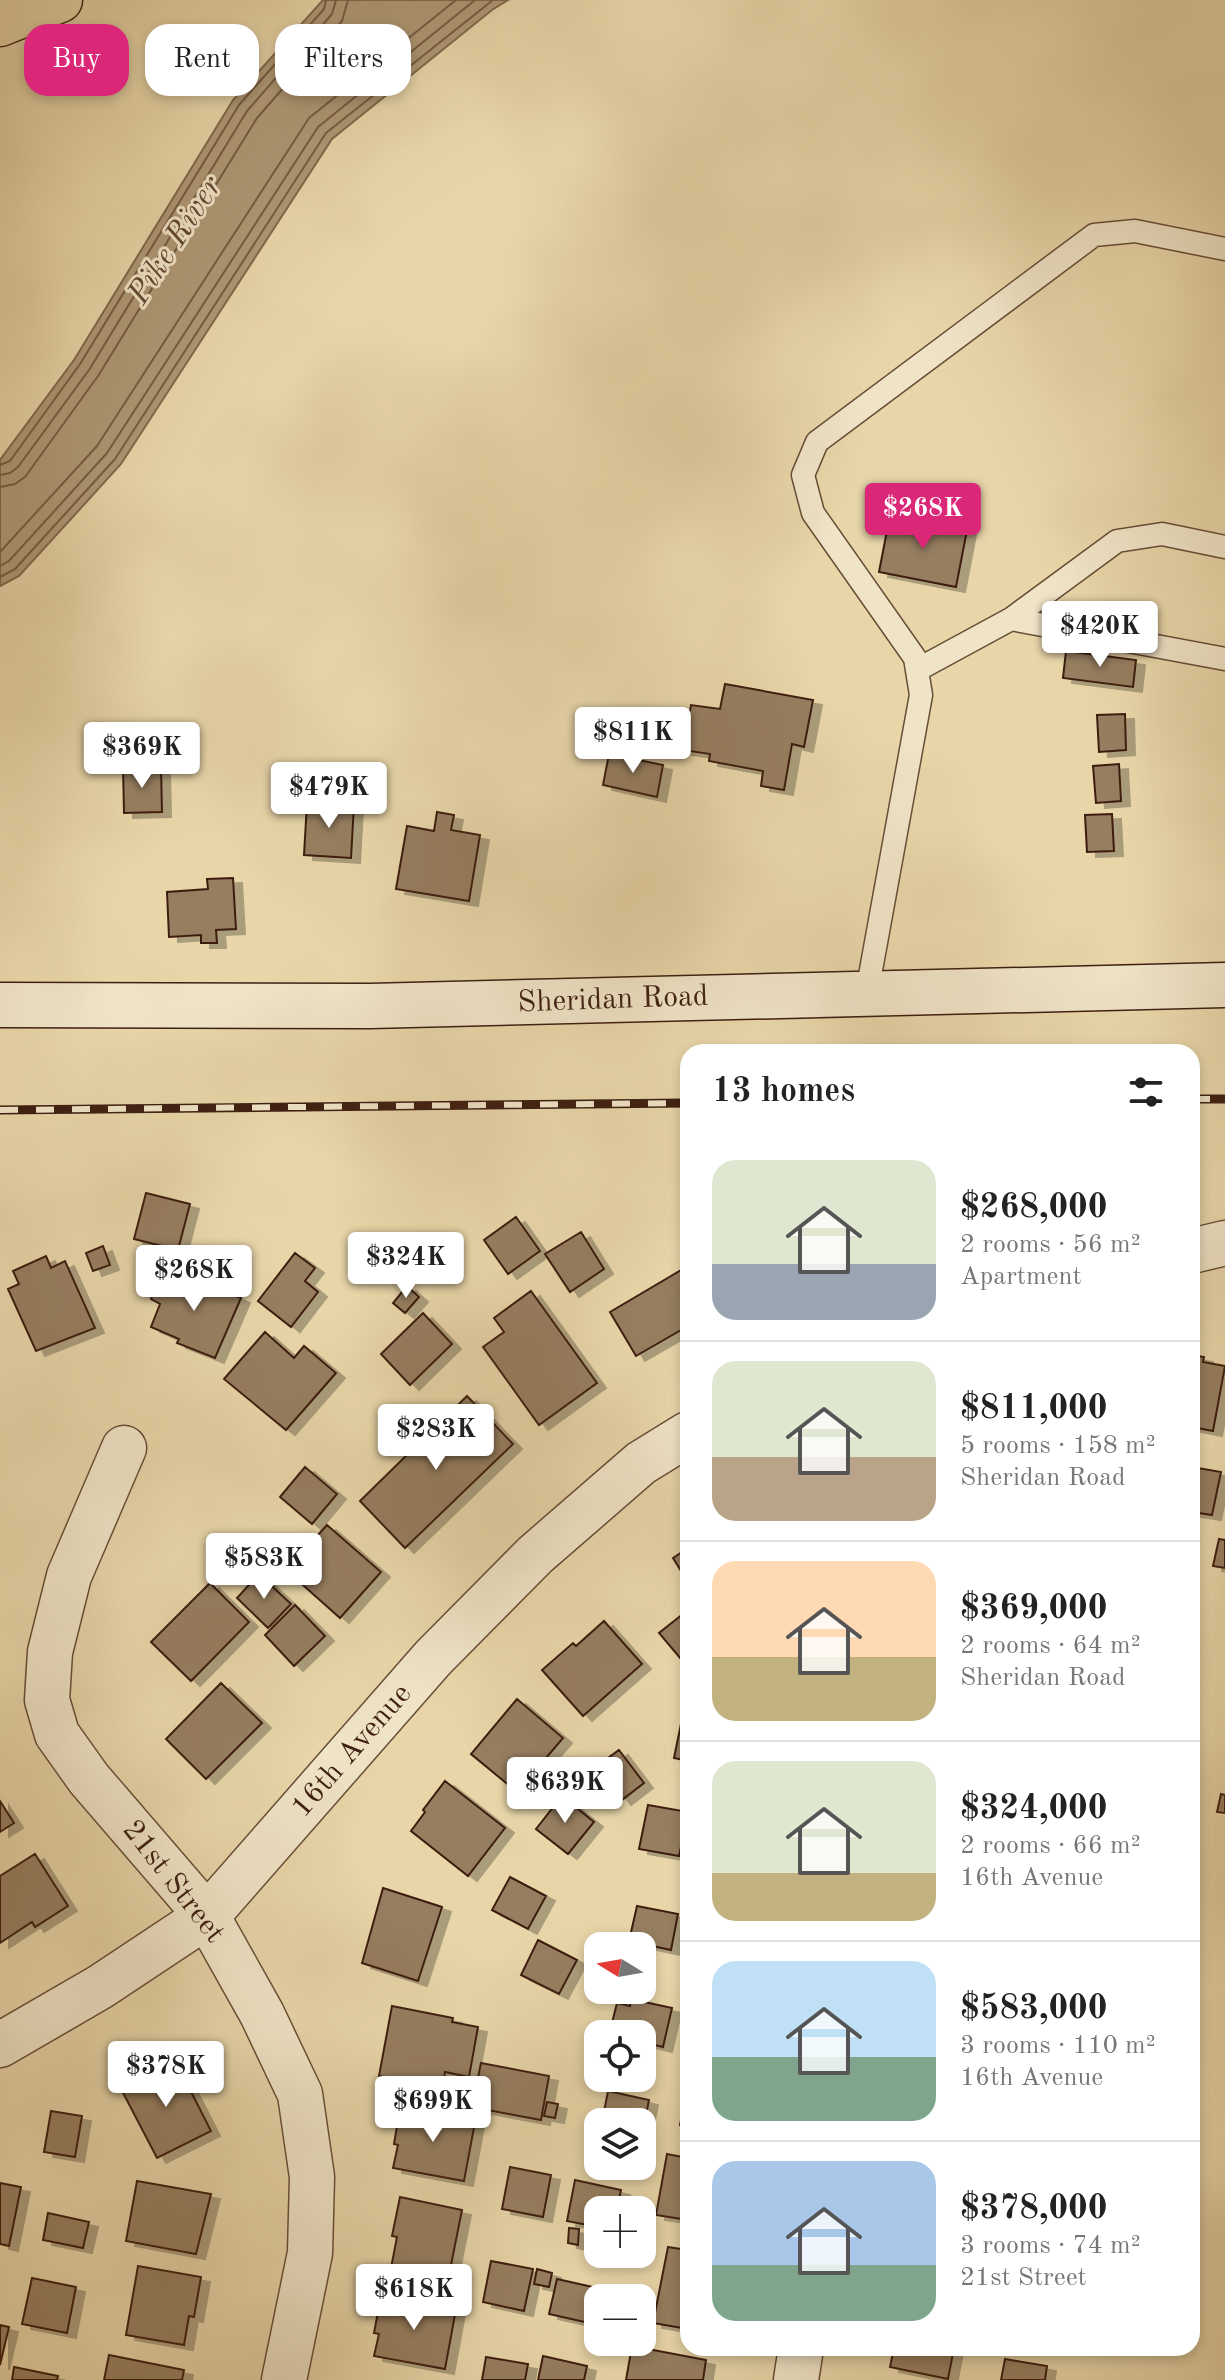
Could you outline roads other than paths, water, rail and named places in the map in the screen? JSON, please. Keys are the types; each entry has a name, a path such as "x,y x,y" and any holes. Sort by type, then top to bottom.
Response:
{"main road":[{"path":"0,24 60,0"}],"street":[{"name":"Sheridan Road","path":"0,1005 370,1006 1225,985"},
{"path":"1200,1249 1225,1243"},
{"name":"16th Avenue","path":"0,2045 100,1987 207,1916 433,1658 525,1565 641,1463 680,1439"},
{"name":"21st Street","path":"124,1448 69,1576 50,1652 47,1700 57,1734 89,1779 207,1916 262,2014 300,2094 312,2177 310,2253 284,2380"},
{"path":"796,2380 800,2356"}],"lane":[{"path":"867,992 921,695 915,658 813,513 803,475 817,442 1094,235 1135,231 1225,249"},
{"path":"917,670 1011,619 1117,541 1162,534 1225,547"},
{"path":"1011,619 1225,659"}],"water":[{"path":"323,0 508,0 411,75 411,24 301,24"},
{"name":"Pike River","path":"275,53 275,96 385,96 332,139 121,464 19,576 0,586 0,460 74,360 233,100 237,96 259,96 259,71"}],"railway":[{"path":"1200,1099 1225,1099"},
{"path":"0,1110 680,1103"}]}
